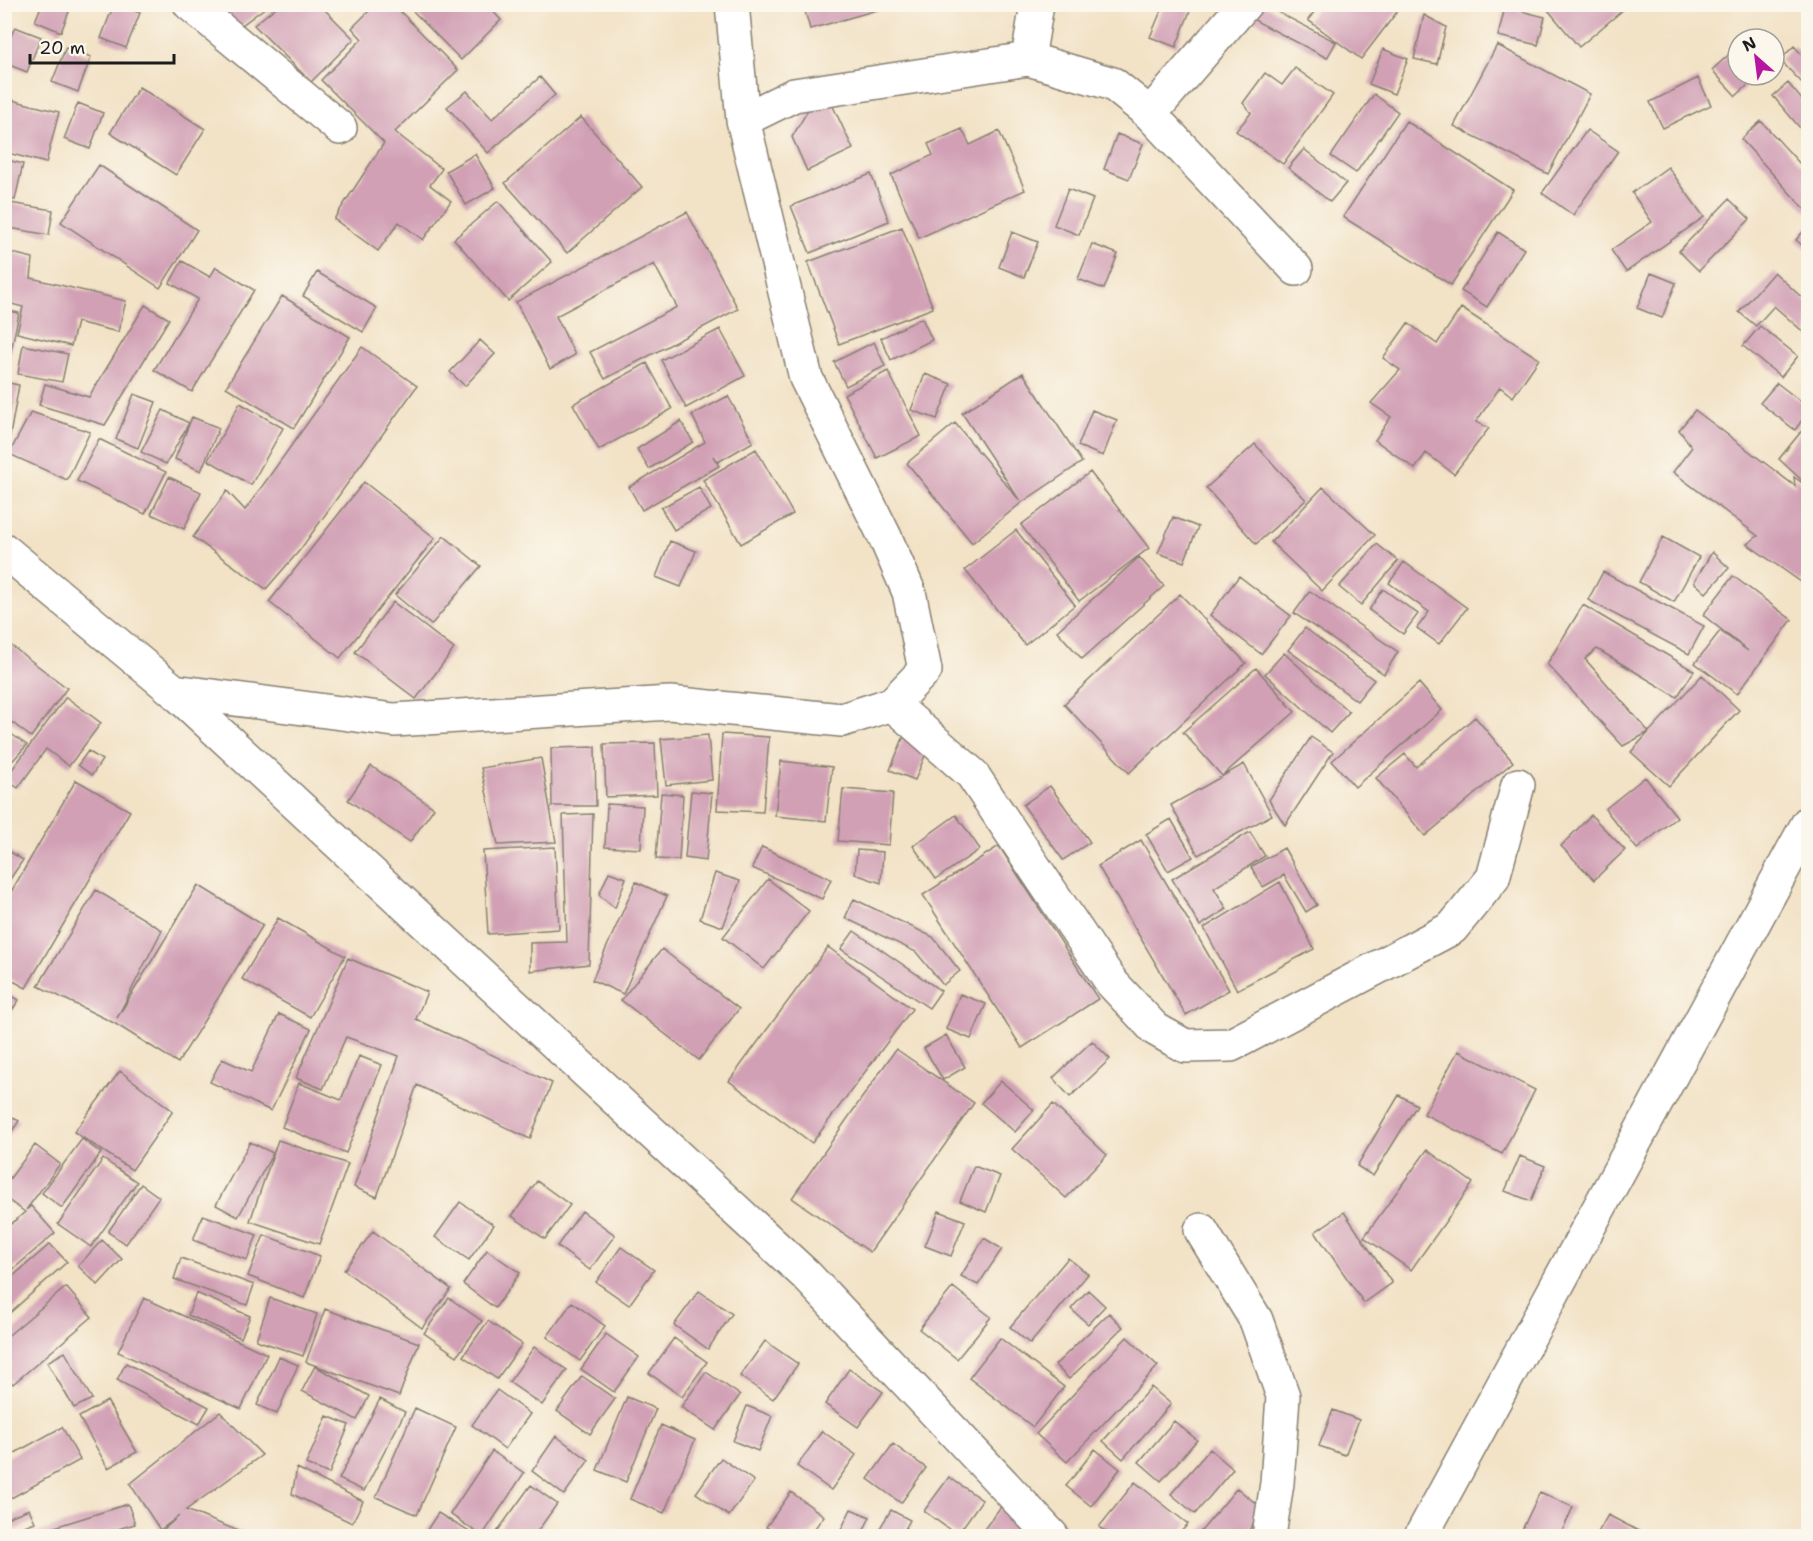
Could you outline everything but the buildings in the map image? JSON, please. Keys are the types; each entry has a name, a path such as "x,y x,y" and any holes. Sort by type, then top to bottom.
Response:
{"street":[{"path":"190,4 340,128"},
{"path":"174,691 394,720 670,703 842,720 892,704 925,670 909,592 885,537 806,378 743,120 732,4"},
{"path":"1028,58 1037,4"},
{"path":"1150,114 1245,4"},
{"path":"743,120 794,95 1028,58 1113,84 1150,114 1296,269"},
{"path":"4,550 174,691 806,1275 1052,1536"},
{"path":"892,704 972,774 1112,983 1155,1029 1185,1046 1231,1045 1452,928 1493,878 1518,785"},
{"path":"1421,1536 1809,823"},
{"path":"1202,1230 1256,1320 1282,1396 1277,1483 1269,1536"}]}
